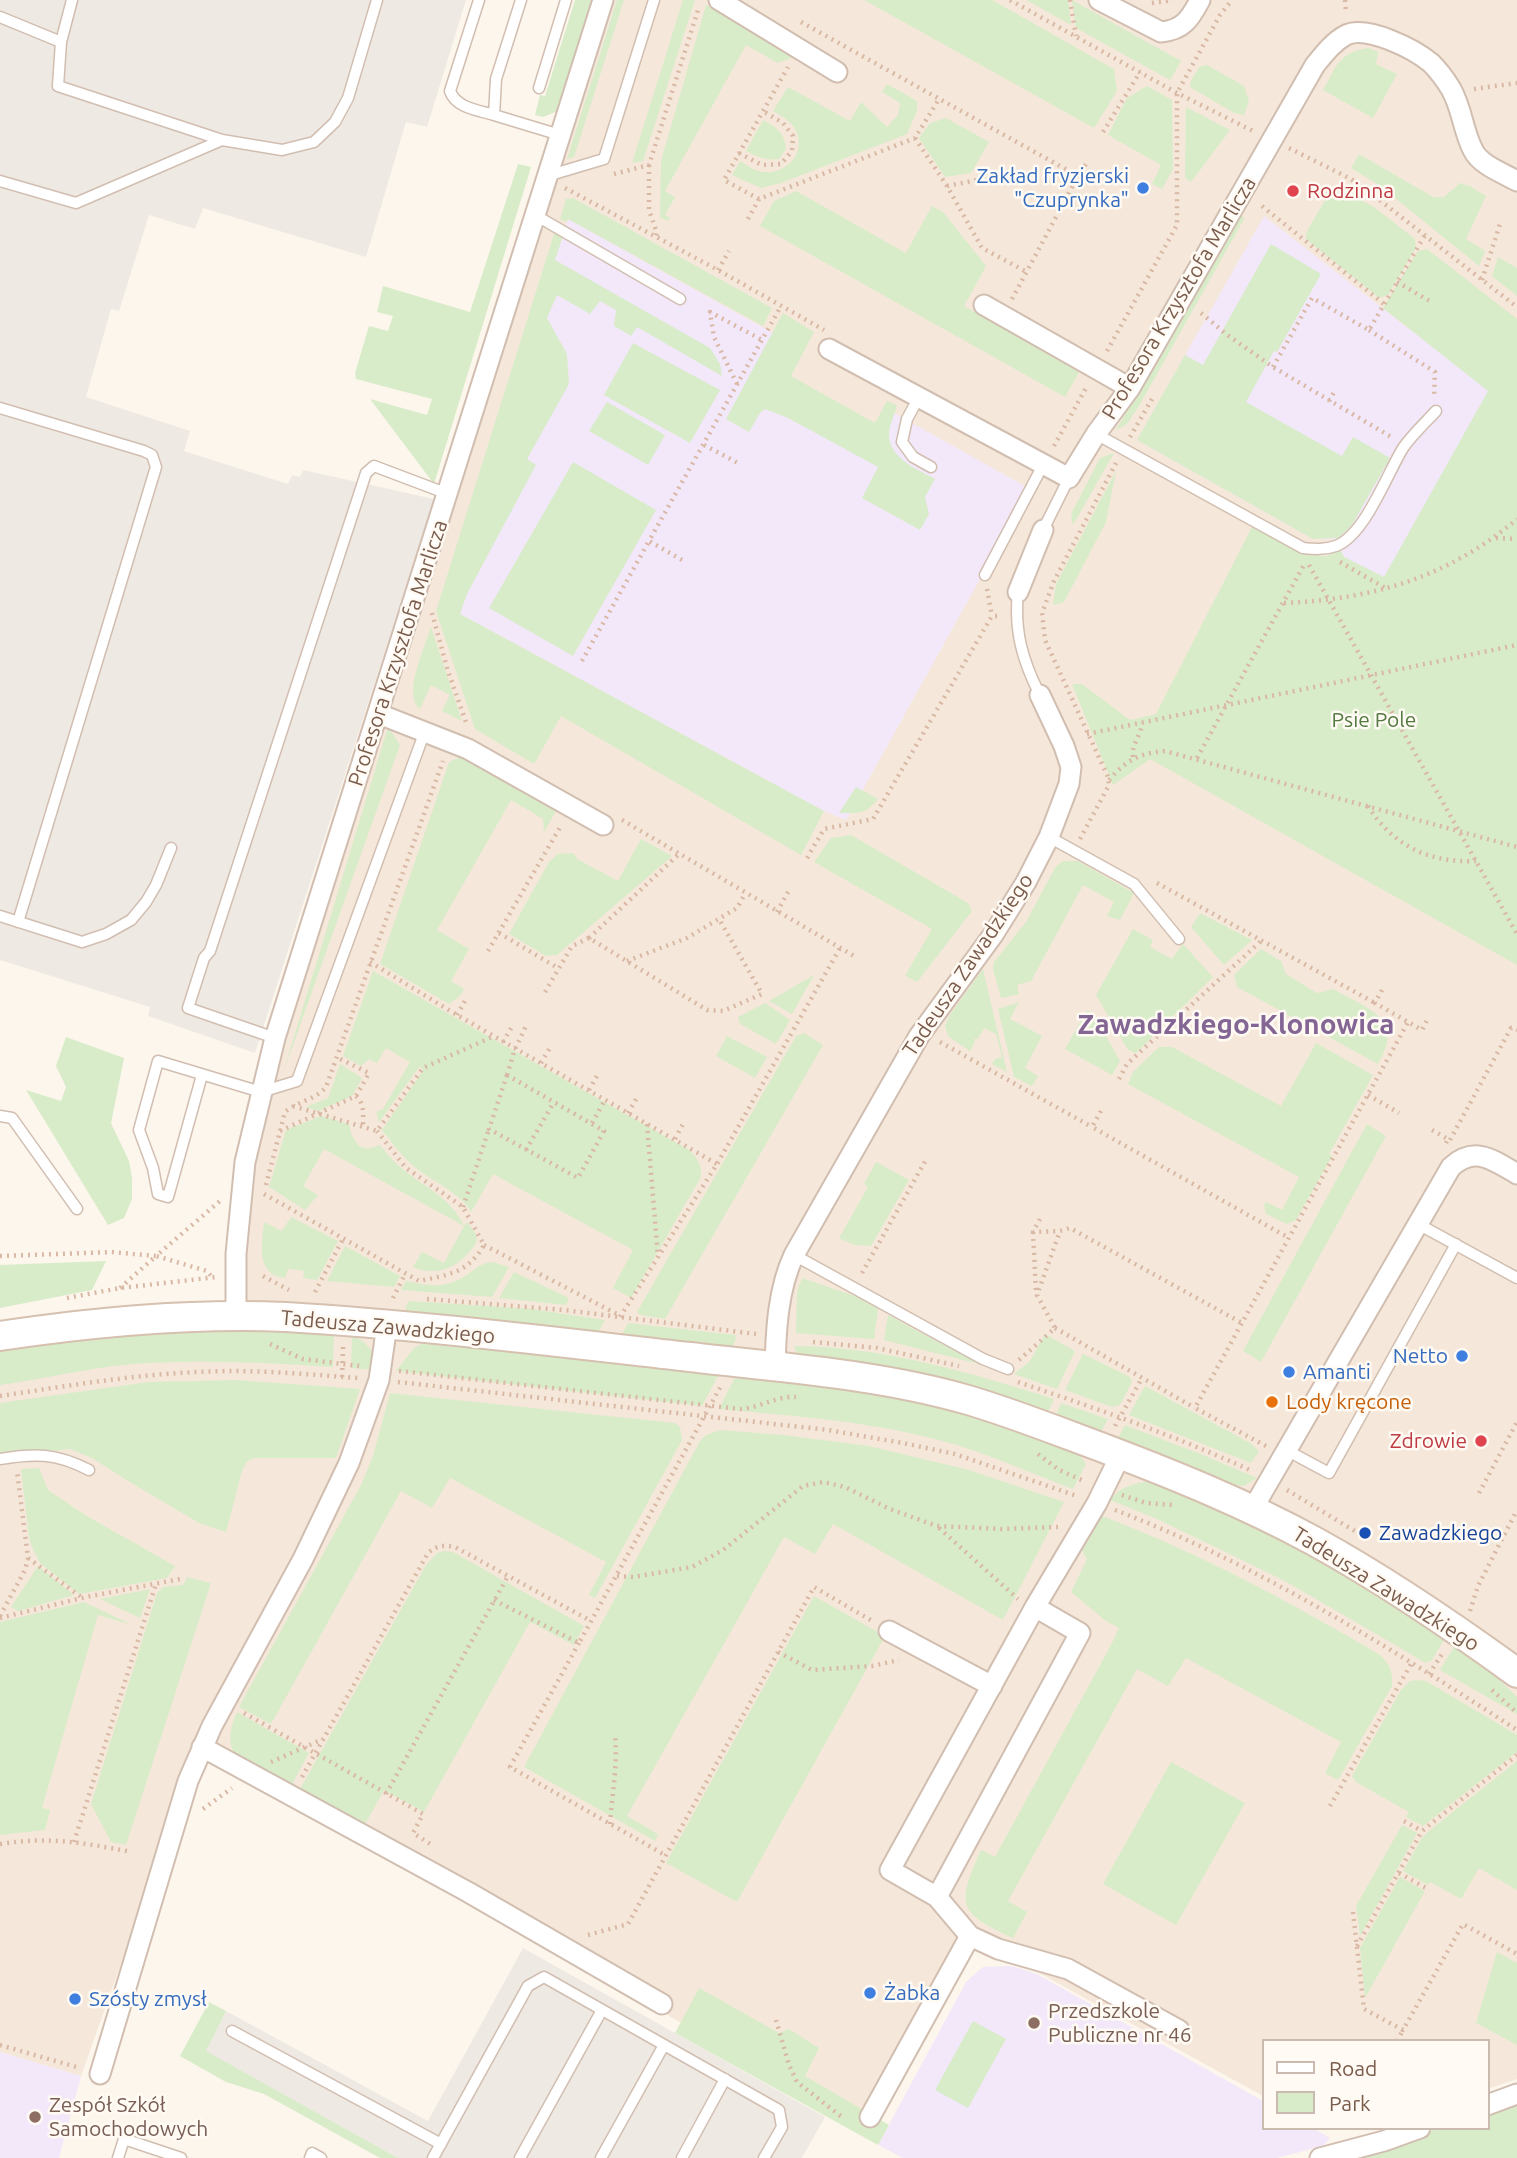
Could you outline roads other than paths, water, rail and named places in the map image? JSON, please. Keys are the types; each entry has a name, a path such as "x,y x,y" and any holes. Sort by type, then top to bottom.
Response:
{"street":[{"name":"Profesora Krzysztofa Marlicza","path":"236,1315 236,1254 241,1193 250,1139 275,1038 603,0"},
{"path":"719,0 837,72"},
{"path":"1099,0 1161,32 1182,27 1190,19 1200,0"},
{"name":"Profesora Krzysztofa Marlicza","path":"1069,478 1130,388 1278,147 1315,65 1326,51 1347,35 1364,32 1410,51 1435,67 1453,92 1473,152 1486,164 1517,181"},
{"path":"984,305 1130,388"},
{"path":"829,349 1069,478"},
{"name":"Tadeusza Zawadzkiego","path":"1018,592 1043,530"},
{"name":"Tadeusza Zawadzkiego","path":"776,1353 784,1282 794,1255 922,1031 993,935 1026,882 1051,831 1069,784 1071,767 1040,695"},
{"path":"379,714 468,749 603,825"},
{"path":"1252,1510 1280,1450 1451,1167 1462,1157 1480,1156 1517,1174"},
{"name":"Tadeusza Zawadzkiego","path":"0,1336 117,1320 236,1315 387,1325 733,1362 776,1353 861,1378 929,1390 1007,1412 1121,1454 1252,1510 1314,1541 1388,1584 1517,1673"},
{"path":"100,2074 188,1781 225,1702 339,1488 360,1437 379,1374 387,1325"},
{"path":"1121,1454 1101,1496 1027,1603 992,1686 890,1870 937,1897 970,1936 998,1950 1068,1969 1179,2029"},
{"path":"937,1897 1080,1633 1027,1603"},
{"path":"889,1631 992,1686"},
{"path":"202,1747 468,1892 662,2004"},
{"path":"870,2117 970,1936"},
{"path":"1489,2104 1517,2094"},
{"path":"1320,2158 1414,2130"}],"lane":[{"path":"72,0 61,42 58,86 222,140 282,150 314,142 335,122 348,98 377,0"},
{"path":"478,0 450,91 453,99 461,104 560,135"},
{"path":"494,115 496,79 521,0"},
{"path":"539,88 566,0"},
{"path":"547,176 604,159 654,0"},
{"path":"0,17 61,42"},
{"path":"0,181 76,203 222,140"},
{"path":"535,215 680,299"},
{"path":"919,397 906,419 902,442 913,457 931,467"},
{"path":"0,408 144,451 152,455 156,467 18,922"},
{"path":"1096,435 1303,548 1318,549 1337,545 1352,535 1405,445 1436,411"},
{"path":"985,575 1043,465"},
{"path":"275,1038 188,1008 204,958 210,951 366,473 374,466 448,494"},
{"name":"Tadeusza Zawadzkiego","path":"1043,530 1069,478"},
{"name":"Tadeusza Zawadzkiego","path":"1018,592 1016,617 1019,644 1028,672 1040,695"},
{"path":"202,1075 168,1197 158,1194 153,1168 139,1130 158,1061 261,1092 297,1081 425,730"},
{"path":"1051,831 1134,884 1179,939"},
{"path":"0,916 82,942 106,934 131,920 146,902 171,848"},
{"path":"0,1116 12,1118 78,1209"},
{"path":"1418,1224 1517,1278"},
{"path":"1280,1450 1329,1473 1456,1244"},
{"path":"794,1255 983,1360 1008,1369"},
{"path":"0,1459 57,1456 89,1470"},
{"path":"433,2158 528,1986 544,1977 779,2110 782,2127 764,2158"},
{"path":"520,2158 602,2010"},
{"path":"232,2031 441,2144"},
{"path":"601,2158 664,2045"},
{"path":"682,2158 725,2079"},
{"path":"118,2158 124,2139 181,2158"},
{"path":"310,2158 312,2153 321,2158"}],"place":[{"name":"Zakład fryzjerski \"Czuprynka\"","path":"1143,188"},
{"name":"Rodzinna","path":"1293,191"},
{"name":"Netto","path":"1462,1356"},
{"name":"Amanti","path":"1289,1372"},
{"name":"Lody kręcone","path":"1272,1402"},
{"name":"Zdrowie","path":"1481,1441"},
{"name":"Zawadzkiego","path":"1365,1533"},
{"name":"Żabka","path":"870,1993"},
{"name":"Szósty zmysł","path":"75,1999"},
{"name":"Przedszkole Publiczne nr 46","path":"1034,2023"},
{"name":"Zespół Szkół Samochodowych","path":"35,2117"}],"district":[{"name":"Zawadzkiego-Klonowica","path":"1236,1025"}],"park label":[{"name":"Psie Pole","path":"1374,720"}]}
